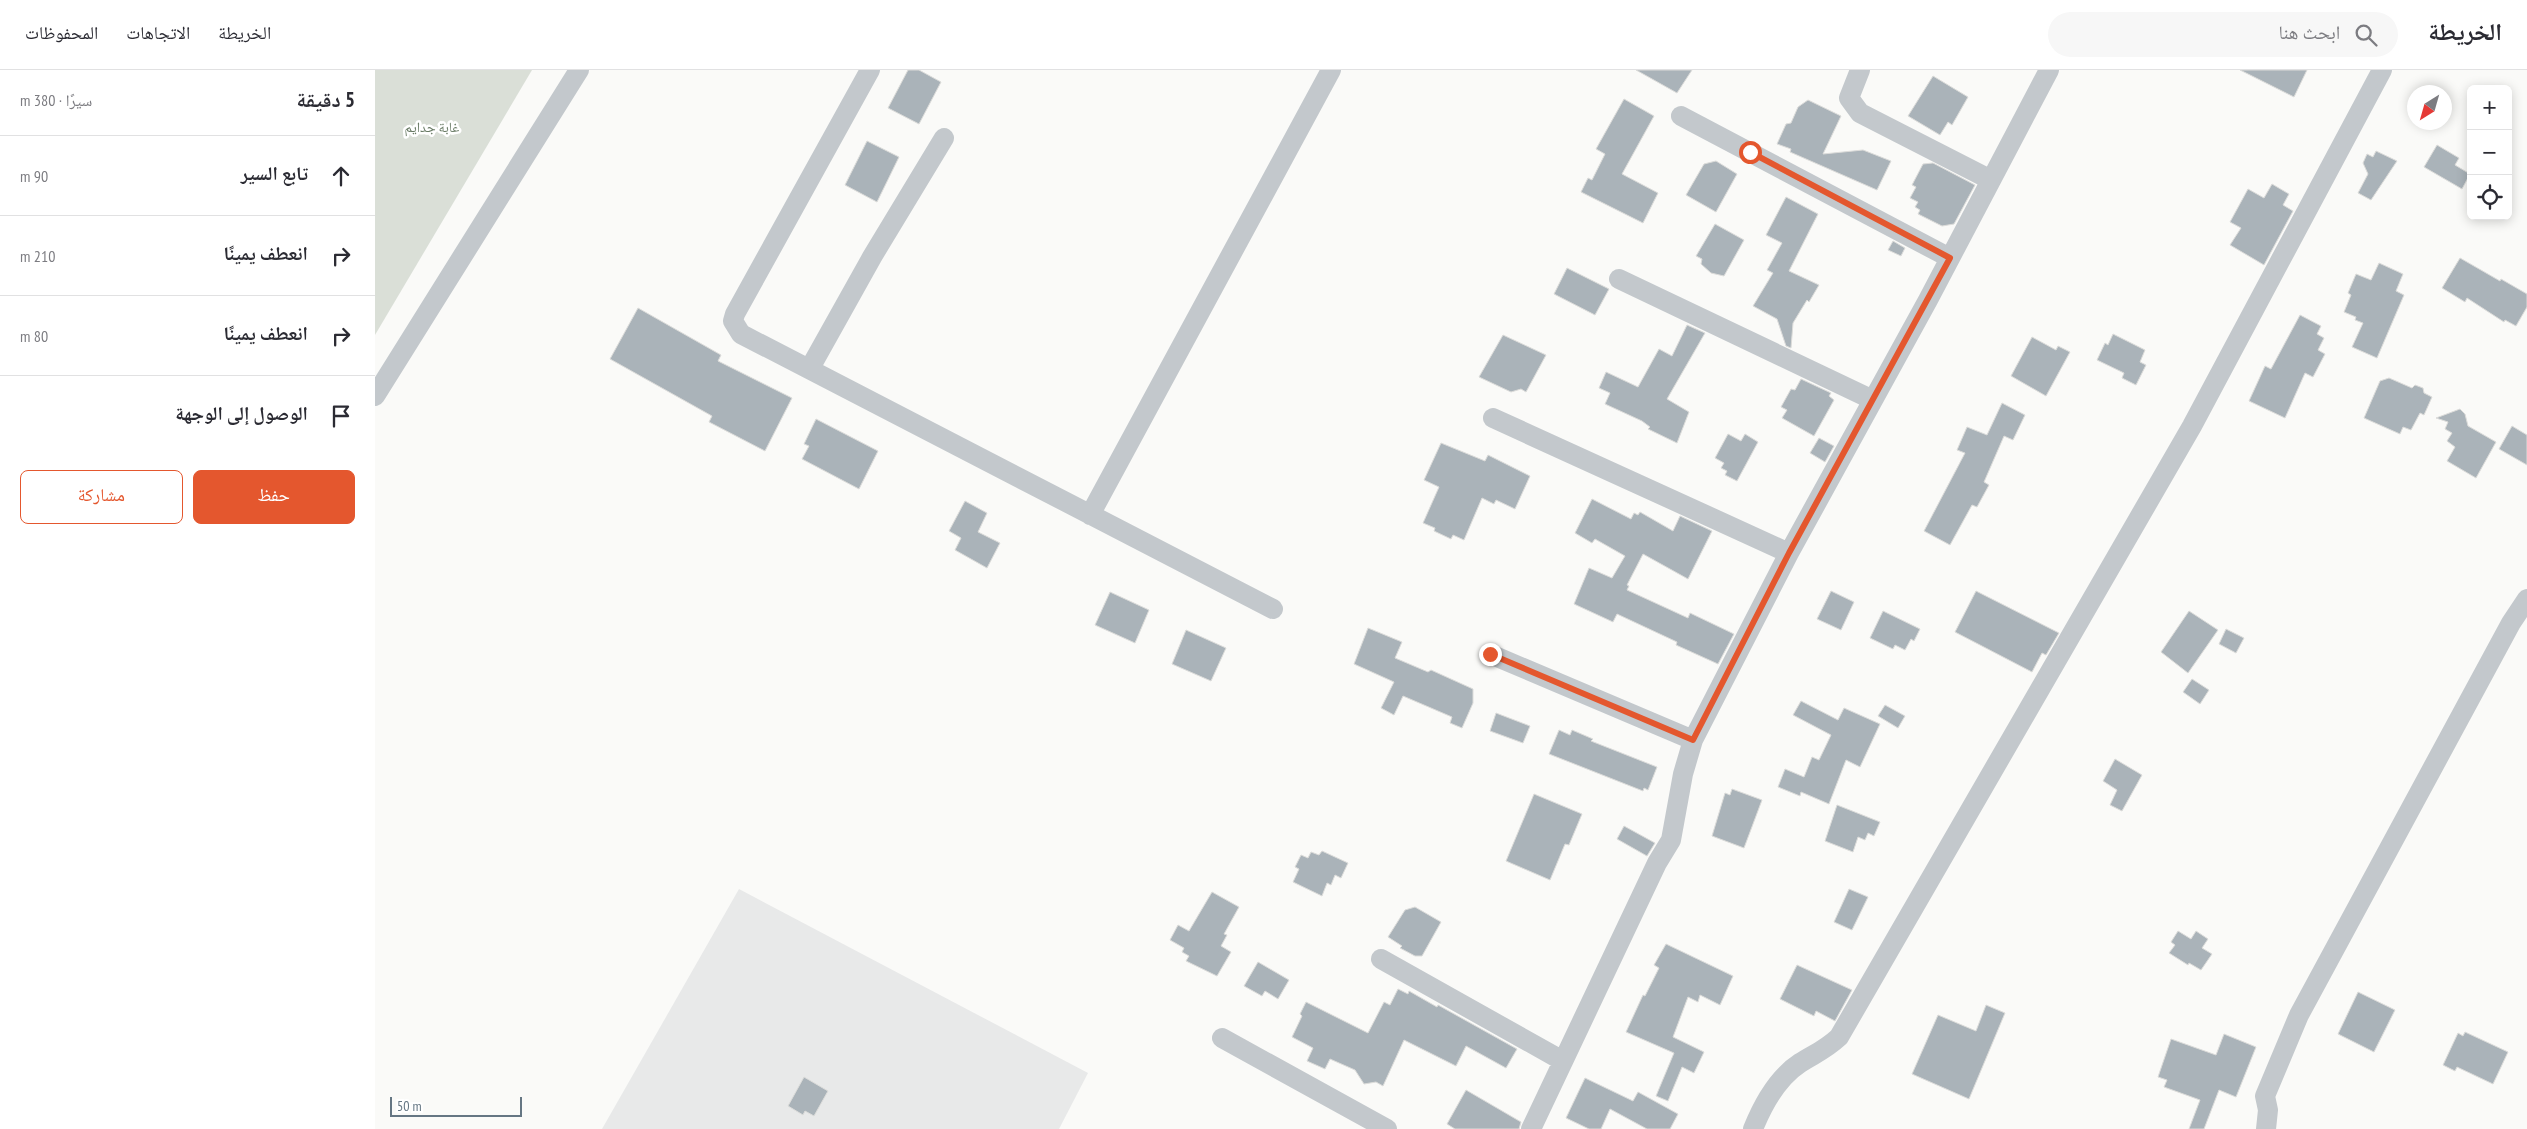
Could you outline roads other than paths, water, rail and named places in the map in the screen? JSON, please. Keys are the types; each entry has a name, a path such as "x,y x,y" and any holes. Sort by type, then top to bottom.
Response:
{"street":[{"path":"375,396 579,70"},
{"path":"870,70 733,321 741,334 1273,609"},
{"path":"1090,515 1331,70"},
{"path":"1860,70 1849,98 1860,113 1991,180"},
{"path":"1531,1129 1657,863 1671,840 1683,774 1693,740 1789,553 1950,258 2049,70"},
{"path":"1753,1129 1761,1110 1776,1086 1799,1063 1822,1052 1839,1037 2192,426 2382,70"},
{"path":"1681,116 1950,258"},
{"path":"810,368 872,257 944,138"},
{"path":"1619,279 1873,400"},
{"path":"1493,418 1789,553"},
{"path":"2267,1129 2268,1110 2265,1096 2299,1015 2511,623 2527,600"},
{"path":"1490,654 1693,740"},
{"path":"1381,959 1563,1061"},
{"path":"1222,1038 1387,1129"}],"park label":[{"name":"غابة جدايم","path":"432,127"}]}
